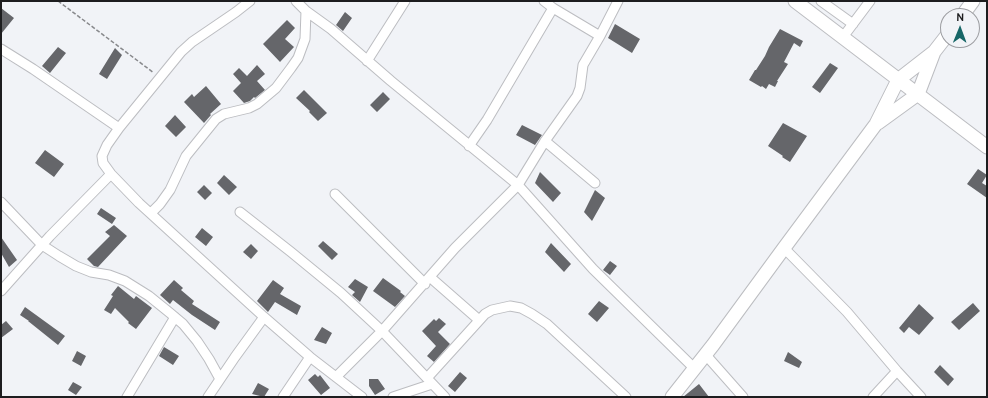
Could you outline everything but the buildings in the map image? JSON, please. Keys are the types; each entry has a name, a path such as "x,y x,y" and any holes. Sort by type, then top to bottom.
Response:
{"main road":[{"path":"795,1 987,147"},
{"path":"672,397 876,124 898,80 934,52 940,44"},
{"path":"876,124 918,94 934,52"}],"street":[{"path":"250,1 192,42 181,52 159,77 119,128 107,145 102,156 102,163 151,214 264,318 310,357 362,397"},
{"path":"296,1 306,11 331,29 469,146 518,185 593,270 694,368"},
{"path":"368,61 405,1"},
{"path":"544,1 600,36"},
{"path":"336,377 428,281 455,248 518,185 545,140 577,96 580,88 583,65 618,1"},
{"path":"821,1 853,24"},
{"path":"843,37 870,1"},
{"path":"469,146 487,120 553,8"},
{"path":"151,214 170,190 186,156 216,118 224,114 249,108 257,104 276,88 298,58 305,38 306,11"},
{"path":"1,49 119,128"},
{"path":"545,140 595,183"},
{"path":"1,291 42,245 111,174"},
{"path":"335,194 428,281 479,320"},
{"path":"1,202 42,245 76,266 91,272 109,275 125,281 149,296 175,317 197,341 220,379"},
{"path":"240,212 330,283 382,330 445,397"},
{"path":"784,248 846,312 921,397"},
{"path":"393,397 429,381 484,314 492,310 510,306 521,308 547,324 626,397"},
{"path":"126,397 175,317"},
{"path":"208,397 264,318"},
{"path":"705,354 743,397"},
{"path":"283,397 310,357"},
{"path":"873,397 897,371"}],"path":[{"path":"58,1 159,77"}]}
